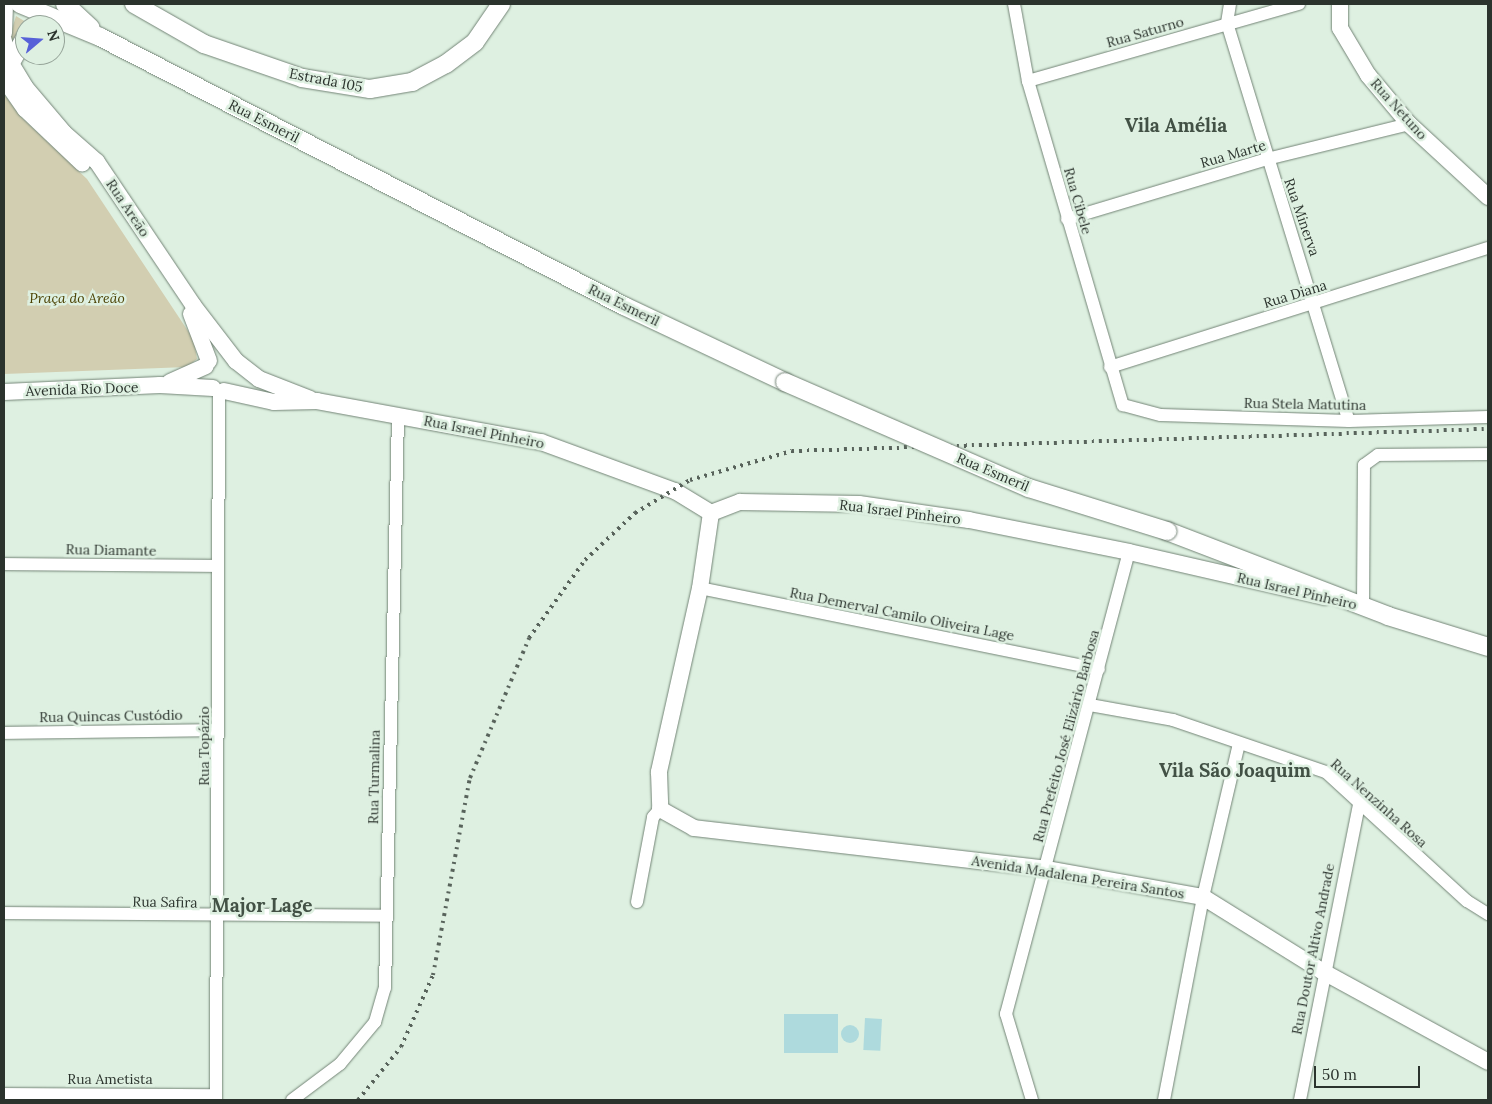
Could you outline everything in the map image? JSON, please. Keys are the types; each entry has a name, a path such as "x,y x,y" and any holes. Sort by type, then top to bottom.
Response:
{"main road":[{"path":"20,4 38,15"},
{"path":"65,4 100,37"},
{"name":"Estrada 105","path":"134,4 204,44 302,78 370,89 412,82 446,64 475,42 501,4"},
{"path":"65,26 100,37"},
{"name":"Rua Esmeril","path":"100,37 624,306 785,382 1029,488 1167,531 1363,605"},
{"path":"7,71 15,56"},
{"name":"Rua Israel Pinheiro","path":"1363,605 1488,647"}],"street":[{"path":"4,33 5,4"},
{"name":"Rua Cibele","path":"1014,4 1028,82 1110,367 1123,404"},
{"path":"1227,23 1230,4"},
{"name":"Rua Saturno","path":"1028,82 1227,23 1299,4"},
{"name":"Rua Netuno","path":"1340,4 1340,28 1368,75 1409,124 1488,196"},
{"name":"Rua Minerva","path":"1227,23 1267,159 1315,303 1349,421"},
{"path":"4,41 7,71"},
{"name":"Rua Areão","path":"7,71 64,133 97,162 192,305 236,361"},
{"name":"Rua Areão","path":"7,71 26,110 96,176 196,322 208,364"},
{"name":"Rua Marte","path":"1067,219 1267,159 1409,124"},
{"name":"Rua Diana","path":"1110,367 1488,248"},
{"path":"220,355 236,361 241,377 235,387 219,390 206,378 208,364 220,355"},
{"name":"Rua Israel Pinheiro","path":"236,361 259,378 317,401 541,442 675,491 711,514 740,502 859,504 969,520 1129,552 1363,605"},
{"name":"Avenida Rio Doce","path":"160,385 208,364"},
{"name":"Avenida Rio Doce","path":"4,392 160,385 219,390"},
{"name":"Rua Israel Pinheiro","path":"219,390 274,402 317,401"},
{"name":"Rua Topázio","path":"216,1097 220,918 218,730 219,390"},
{"name":"Rua Stela Matutina","path":"1123,404 1161,415 1349,421 1488,417"},
{"name":"Rua Turmalina","path":"292,1100 340,1064 375,1022 385,988 398,416"},
{"path":"1363,605 1364,465 1378,455 1488,454"},
{"path":"636,902 653,817 660,810 660,772 700,588 711,514"},
{"name":"Rua Prefeito José Elizário Barbosa","path":"1032,1100 1006,1014 1047,870 1129,552"},
{"name":"Rua Diamante","path":"4,564 218,566"},
{"name":"Rua Demerval Camilo Oliveira Lage","path":"700,588 1098,669"},
{"name":"Rua Nenzinha Rosa","path":"1090,705 1173,720 1326,772 1359,805 1467,901 1488,914"},
{"name":"Rua Quincas Custódio","path":"4,732 218,730"},
{"path":"1164,1100 1203,897 1239,743"},
{"name":"Rua Doutor Altivo Andrade","path":"1300,1100 1322,971 1359,805"},
{"name":"Avenida Madalena Pereira Santos","path":"660,810 694,828 1047,870 1203,897 1322,971 1488,1062"},
{"name":"Rua Safira","path":"4,913 220,918 386,916"},
{"name":"Rua Ametista","path":"4,1094 216,1097"}],"green space":[{"path":"15,19 15,37 8,42"},
{"name":"Praça do Areão","path":"4,94 20,116 87,179 194,340 197,359 187,367 4,374"}],"water":[{"path":"784,1014 838,1014 838,1053 784,1053"},
{"path":"865,1018 882,1019 880,1051 863,1050"},
{"path":"846,1025 854,1025 859,1030 857,1041 846,1043 841,1038 841,1030"}],"railway":[{"path":"358,1100 401,1047 433,975 470,778 529,638 585,560 635,513 690,480 792,451 1488,429"}],"district":[{"name":"Vila Amélia","path":"1176,126"},
{"name":"Vila São Joaquim","path":"1235,771"},
{"name":"Major Lage","path":"262,906"}]}
